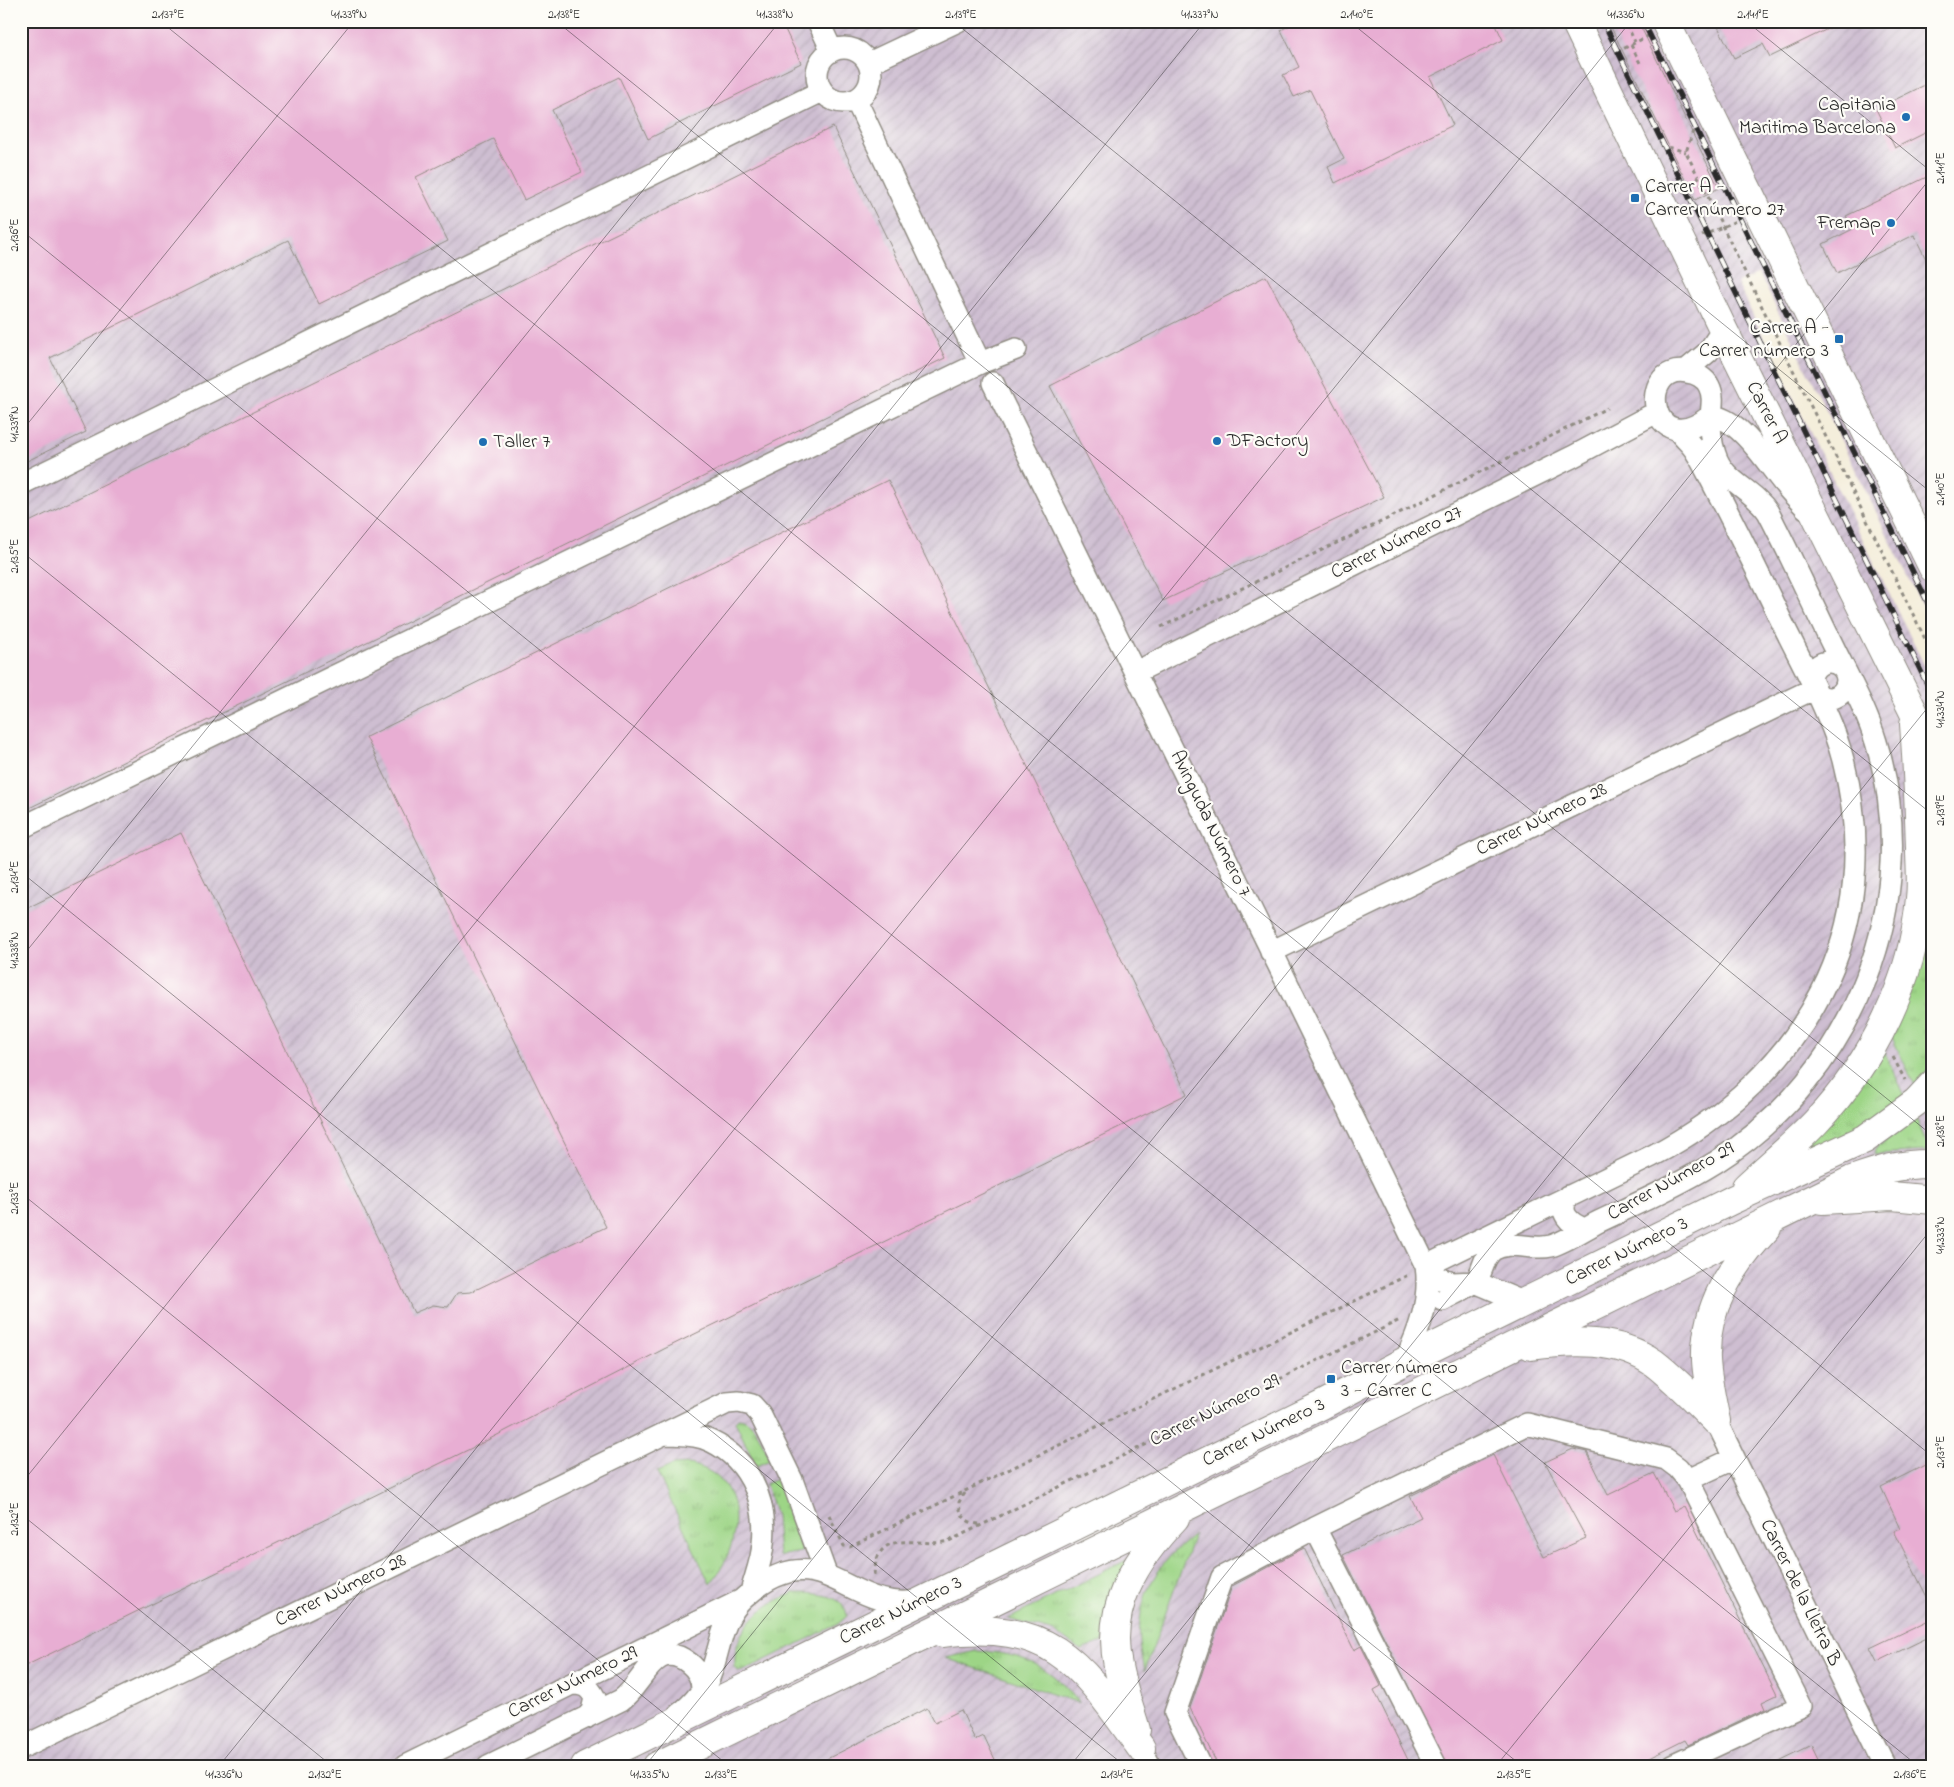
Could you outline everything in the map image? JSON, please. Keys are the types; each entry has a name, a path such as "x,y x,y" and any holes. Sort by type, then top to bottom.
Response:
{"main road":[{"name":"Carrer A","path":"1575,21 1723,329 1822,524 1933,750"},
{"path":"1658,28 1933,568"},
{"path":"1732,1200 1792,1146 1837,1097 1857,1070 1883,1026 1902,982 1915,932 1920,896 1919,784 1913,710"},
{"name":"Carrer Número 3","path":"585,1766 1314,1409 1405,1361 1732,1200 1865,1139 1916,1102 1920,1083"},
{"name":"Carrer Número 3","path":"657,1766 1811,1201 1876,1171 1900,1165 1933,1164"},
{"path":"1811,1201 1892,1196 1933,1200"},
{"path":"1716,1421 1706,1361 1710,1318 1732,1270 1775,1219"},
{"path":"1505,1350 1566,1341 1604,1345 1632,1352 1660,1368 1716,1421"},
{"path":"1146,1757 1117,1665 1116,1619 1120,1600 1142,1558 1184,1508"},
{"path":"924,1635 982,1630 1022,1635 1047,1644 1068,1657 1083,1671 1146,1757"}],"street":[{"path":"818,21 832,51"},
{"path":"868,63 958,21"},
{"path":"846,48 855,50 868,63 870,82 866,90 856,100 837,102 822,91 817,78 818,68 825,56 832,51 846,48"},
{"path":"21,484 822,91"},
{"path":"856,100 980,363"},
{"path":"1684,371 1701,377 1708,384 1712,393 1710,416 1696,427 1687,430 1668,426 1657,412 1654,401 1660,383 1666,377 1684,371 1708,352 1723,329"},
{"path":"21,828 980,363 1016,349"},
{"name":"Avinguda Número 7","path":"993,383 1426,1266 1434,1304 1405,1361"},
{"name":"Carrer Número 27","path":"1136,672 1563,461 1657,412"},
{"path":"1710,416 1721,418 1732,424 1759,451 1786,487 1822,524"},
{"name":"Carrer Número 29","path":"1475,1282 1491,1252 1501,1246 1552,1246 1688,1178 1740,1146 1784,1107 1826,1058 1854,1008 1866,982 1886,913 1891,856 1890,826 1887,795 1876,742 1846,672 1762,504 1722,470 1714,454 1710,416"},
{"name":"Carrer Número 29","path":"1426,1266 1680,1141 1731,1105 1773,1065 1796,1036 1816,1004 1833,966 1846,922 1852,886 1854,836 1850,796 1842,758 1833,730 1743,541 1696,452 1677,429"},
{"path":"1743,541 1745,534 1754,525 1765,524 1775,527"},
{"path":"1813,688 1811,683 1812,672 1821,664 1832,662 1842,667 1846,672"},
{"name":"Carrer Número 28","path":"1271,952 1813,688"},
{"name":"Carrer Número 29","path":"1568,1196 1564,1212 1571,1223 1585,1229"},
{"name":"Avinguda Número 7","path":"1426,1266 1443,1280 1454,1283 1475,1282 1525,1303"},
{"path":"1434,1304 1475,1282"},
{"name":"Carrer Número 28","path":"21,1748 727,1403 739,1402 752,1405 760,1414 792,1480 826,1574"},
{"name":"Carrer de la Lletra B","path":"1716,1421 1885,1766"},
{"path":"1201,1766 1175,1713 1222,1577 1315,1528 1527,1424 1666,1459 1678,1468 1688,1480 1801,1706 1672,1766"},
{"path":"660,1729 688,1708 712,1672 721,1633 746,1596 763,1544 764,1526 759,1494 747,1470 728,1453 702,1438 686,1434 662,1434"},
{"path":"1688,1480 1733,1459"},
{"path":"1315,1528 1436,1766"},
{"name":"Carrer Número 29","path":"405,1766 746,1596 767,1580 787,1572 807,1570 826,1574 875,1599 889,1602"},
{"path":"889,1602 901,1603 926,1599"},
{"name":"Carrer Número 29","path":"488,1766 586,1718 628,1695 648,1668 662,1656 678,1656 690,1663 700,1675 702,1689"},
{"path":"571,1684 587,1686 595,1698 592,1711 586,1718"}],"path":[{"path":"1627,25 1640,63"},
{"path":"1617,52 1658,28"},
{"path":"1686,152 1933,655"},
{"path":"1700,237 1745,217"},
{"name":"Carrer Número 27","path":"1161,626 1385,520 1607,408"},
{"path":"1893,1056 1920,1083"},
{"name":"Carrer Número 29","path":"835,1528 844,1546 850,1547 1426,1266"},
{"name":"Carrer Número 29","path":"889,1602 881,1597 874,1581 874,1571 885,1548 899,1540 942,1543 1434,1304"},
{"path":"968,1490 959,1502 961,1514 970,1523 984,1523"}],"shaded area":[{"path":"21,21 1933,21 1933,628 1759,273 1737,283 1933,683 1933,1766 21,1766"}],"green space":[{"path":"1933,908 1933,1064 1915,1086 1889,1031 1927,910"},
{"path":"1882,1047 1905,1096 1858,1129 1781,1165"},
{"path":"1916,1118 1930,1151 1874,1154 1877,1147"},
{"path":"738,1418 744,1419 754,1428 770,1460 756,1466 735,1421"},
{"path":"689,1464 709,1471 723,1482 731,1497 735,1514 734,1532 729,1551 721,1568 710,1584 657,1472 673,1465"},
{"path":"779,1478 802,1550 801,1552 779,1556 776,1516 766,1484"},
{"path":"1194,1535 1145,1670 1140,1630 1141,1612 1146,1595 1153,1579 1164,1564 1177,1549"},
{"path":"1127,1560 1102,1642 1081,1650 1054,1632 1008,1619"},
{"path":"794,1593 818,1594 834,1599 845,1608 847,1616 838,1624 743,1671 738,1671 735,1668 735,1654 738,1642 751,1620 770,1604"},
{"path":"977,1651 1008,1655 1035,1664 1058,1680 1079,1703 945,1658"}],"building":[{"path":"21,21 781,21 801,63 648,139 619,77 552,110 582,172 524,200 493,139 416,177 448,241 319,304 288,240 50,358 86,432 21,464"},
{"path":"1298,21 1494,21 1503,40 1430,77 1453,125 1335,183 1328,167 1344,159 1310,90 1294,97 1283,75 1299,67 1281,30"},
{"path":"1608,21 1638,21 1719,188 1695,200"},
{"path":"1715,21 1844,21 1770,57 1763,44 1734,58"},
{"name":"Capitania Maritima Barcelona","path":"1933,81 1933,129 1895,148 1876,109"},
{"name":"Taller 7","path":"833,127 945,358 21,812 21,526"},
{"name":"Fremap","path":"1933,174 1933,273 1914,235 1837,273 1823,244 1853,229 1846,216"},
{"name":"DFactory","path":"1266,276 1384,497 1163,601 1050,386"},
{"path":"888,480 1187,1094 664,1349 478,1445 21,1668 21,911 181,833 414,1313 433,1305 448,1307 457,1293 471,1292 606,1227 366,737"},
{"path":"1573,1449 1587,1452 1608,1495 1654,1473 1674,1511 1684,1506 1777,1695 1762,1702 1765,1709 1688,1745 1685,1740 1633,1766 1448,1766 1343,1555 1421,1517 1410,1496 1493,1455 1544,1557 1586,1538 1545,1462"},
{"path":"1933,1461 1933,1609 1894,1531 1900,1528 1881,1487"},
{"path":"1304,1548 1354,1650 1361,1646 1381,1686 1374,1690 1411,1766 1218,1766 1190,1708 1232,1586"},
{"path":"1933,1618 1933,1635 1877,1662 1870,1648"},
{"path":"927,1708 935,1723 961,1710 975,1740 984,1736 998,1766 813,1766"},
{"path":"1811,1745 1821,1766 1768,1766"}],"railway":[{"path":"1603,21 1933,696"},
{"path":"1643,21 1933,613"}],"place":[{"name":"Capitania Maritima Barcelona","path":"1906,117"},
{"name":"Carrer A - Carrer número 27","path":"1635,198"},
{"name":"Fremap","path":"1891,223"},
{"name":"Carrer A - Carrer número 3","path":"1839,339"},
{"name":"DFactory","path":"1217,441"},
{"name":"Taller 7","path":"483,442"},
{"name":"Carrer número 3 - Carrer C","path":"1331,1379"}]}
